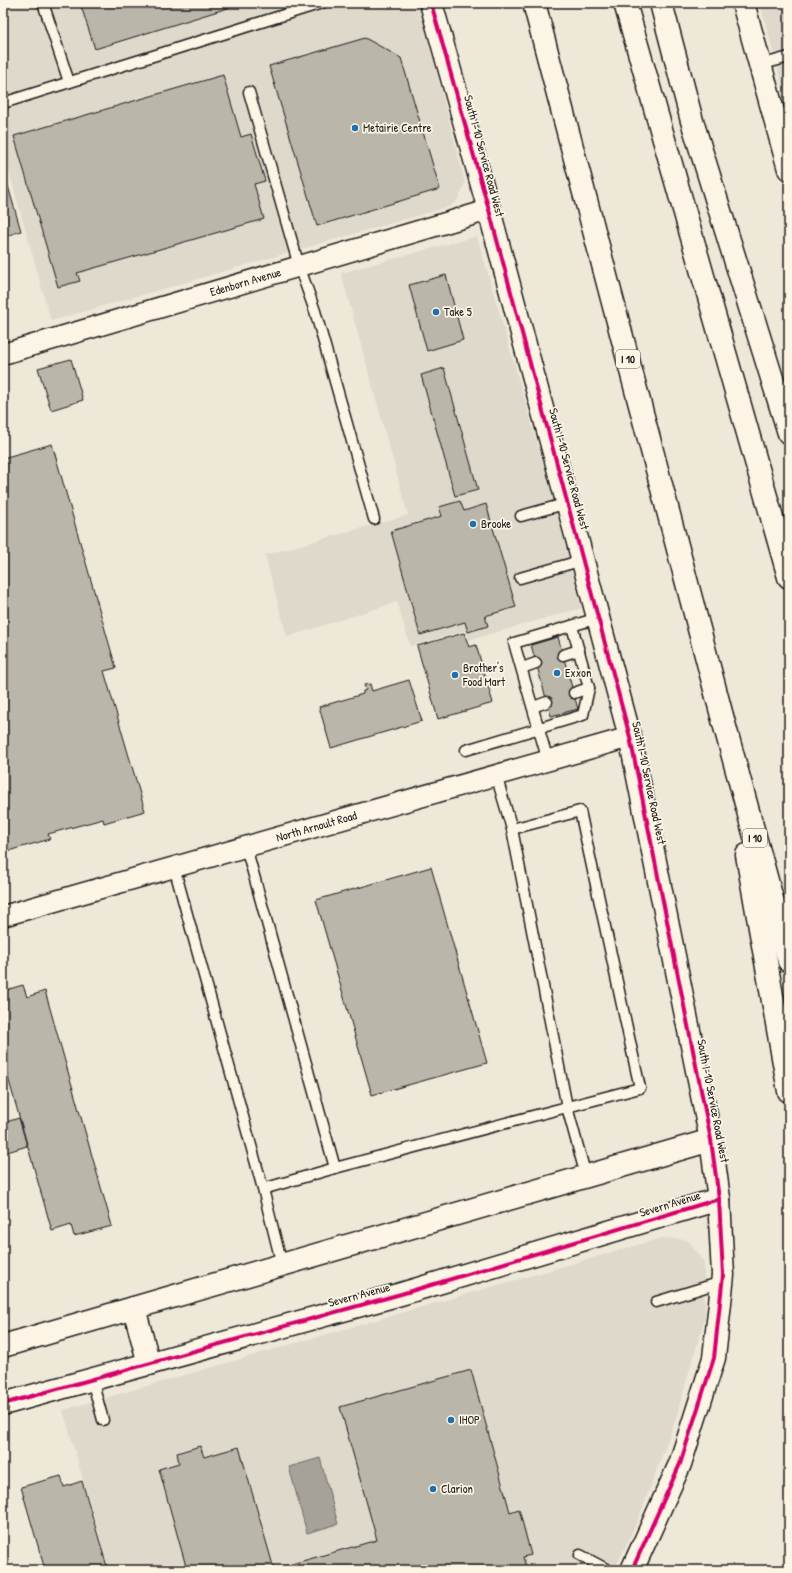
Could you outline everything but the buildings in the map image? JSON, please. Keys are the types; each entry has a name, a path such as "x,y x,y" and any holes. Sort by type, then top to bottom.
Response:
{"main road":[{"name":"South I-10 Service Road West","path":"431,3 489,210 630,737 711,1140 719,1200 722,1282 714,1358 680,1464 632,1570"},
{"name":"I 10","path":"534,3 722,716 789,961"},
{"path":"625,3 789,577"},
{"path":"661,3 692,121 789,433"},
{"path":"668,3 789,384"},
{"path":"743,3 760,65 784,129 789,169"},
{"path":"722,716 789,1091"},
{"path":"3,1346 711,1140"},
{"name":"Severn Avenue","path":"3,1404 401,1294 719,1200"},
{"path":"134,1308 149,1364"}],"street":[{"name":"Edenborn Avenue","path":"3,354 489,210"},
{"name":"North Arnoult Road","path":"3,916 630,737"}],"lane":[{"path":"43,3 69,82"},
{"path":"3,103 322,3"},
{"path":"760,65 789,57"},
{"path":"249,92 299,266 315,311 374,519"},
{"path":"521,516 568,503"},
{"path":"520,578 582,560"},
{"path":"548,761 540,728 514,643 598,618"},
{"path":"466,750 583,715 589,688 572,626"},
{"path":"563,655 579,650"},
{"path":"522,668 536,663"},
{"path":"574,693 589,688"},
{"path":"533,706 547,702"},
{"path":"496,775 512,829 567,1107 586,1176"},
{"path":"263,1189 335,1168 640,1088 580,811 512,829"},
{"path":"246,847 335,1168"},
{"path":"174,867 263,1189 282,1265"},
{"path":"656,1302 722,1282"},
{"path":"92,1380 103,1420"},
{"path":"580,1555 608,1570"}],"shaded area":[{"path":"3,3 419,3 465,183 459,198 451,206 51,321 3,150"},
{"path":"760,3 789,3 789,86 783,88"},
{"path":"477,236 547,477 582,608 469,640 465,631 410,646 397,602 287,637 265,555 408,515 341,273"},
{"path":"662,1238 688,1240 704,1263 705,1317 675,1421 638,1520 614,1570 109,1570 63,1410"},
{"path":"320,1458 338,1524 307,1533 289,1467"}],"cycle path":[{"path":"431,3 489,210 630,737 711,1140 719,1199 723,1275 714,1358 680,1464 632,1570"},
{"path":"3,1404 401,1294 719,1199"}],"place":[{"name":"Metairie Centre","path":"355,128"},
{"name":"Take 5","path":"436,312"},
{"name":"Brooke","path":"473,524"},
{"name":"Exxon","path":"557,673"},
{"name":"Brother's Food Mart","path":"455,675"},
{"name":"IHOP","path":"451,1420"},
{"name":"Clarion","path":"433,1489"}]}
